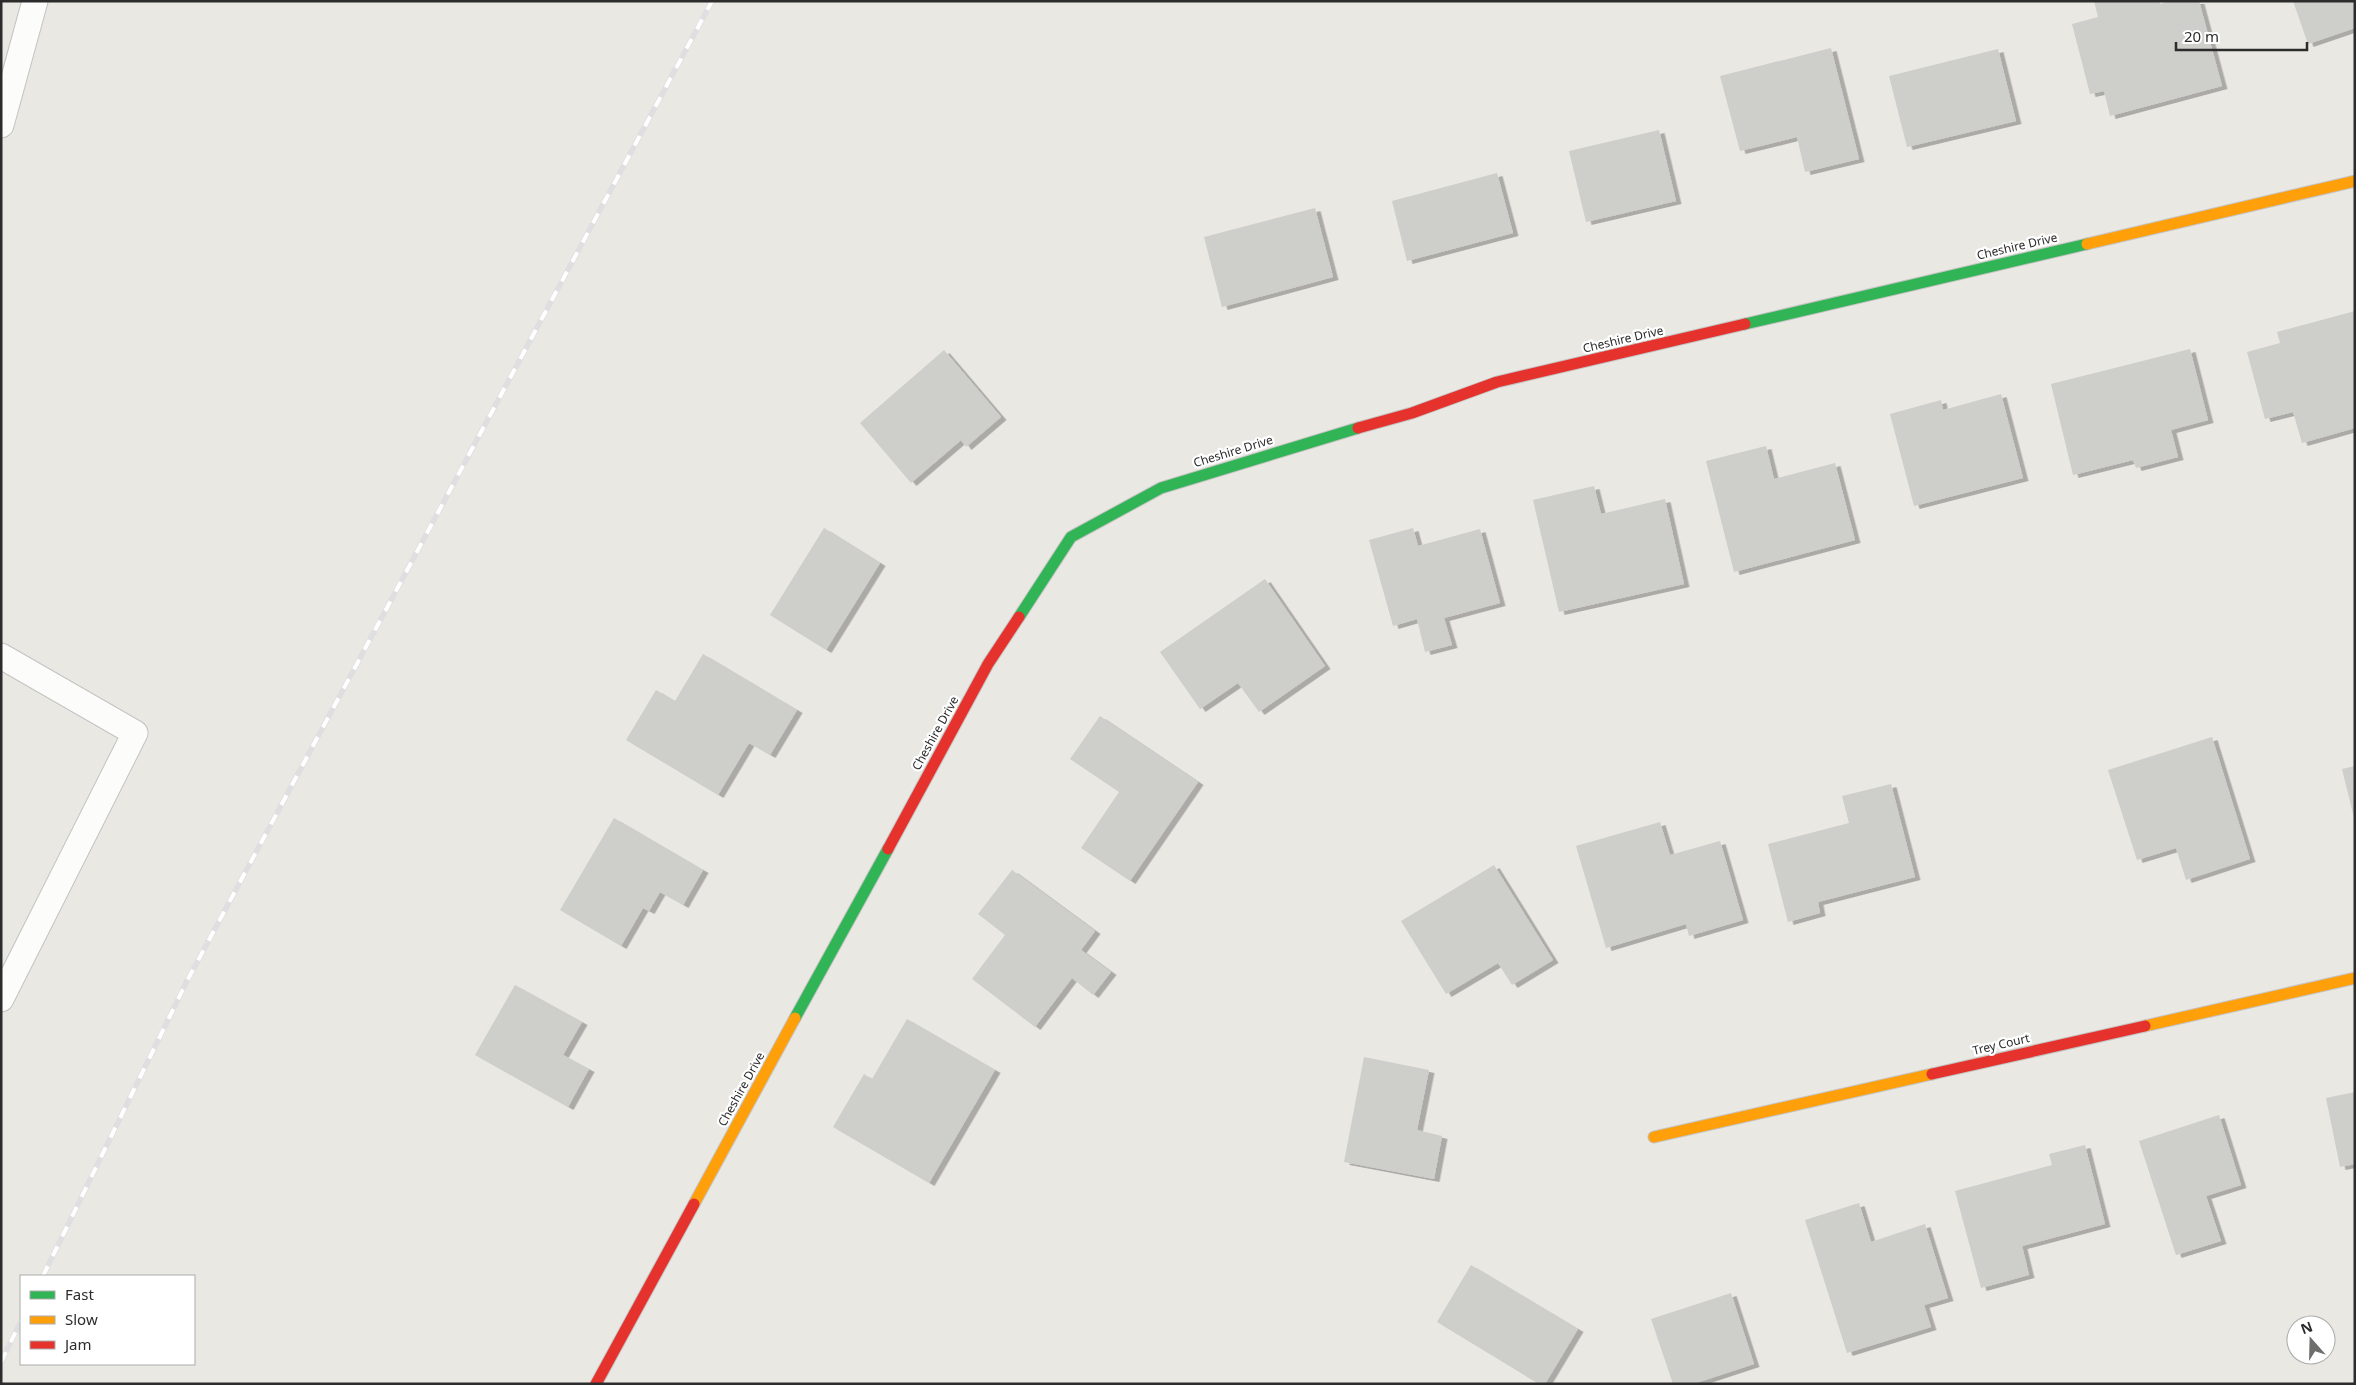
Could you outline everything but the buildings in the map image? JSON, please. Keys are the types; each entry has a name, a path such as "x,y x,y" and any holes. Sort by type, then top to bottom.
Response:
{"street":[{"name":"Cheshire Drive","path":"596,1384 988,664 1071,537 1161,488 1276,452 1412,413 1497,382 2355,181"},
{"name":"Trey Court","path":"1654,1137 2355,978"}],"lane":[{"path":"1,125 35,1"},
{"path":"1,656 135,733 1,999"}],"railway":[{"path":"43,1275 187,981 712,1"},
{"path":"1,1362 20,1323"}],"traffic: fast":[{"path":"1745,324 2087,244"},
{"path":"1019,617 1071,537 1161,488 1358,428"},
{"path":"795,1018 888,849"}],"traffic: slow":[{"path":"2087,244 2355,181"},
{"path":"2145,1026 2355,978"},
{"path":"694,1204 795,1018"},
{"path":"1654,1137 1932,1074"}],"traffic: jam":[{"path":"1358,428 1412,413 1497,382 1745,324"},
{"path":"888,849 988,664 1019,617"},
{"path":"1932,1074 2145,1026"},
{"path":"596,1384 694,1204"}]}
